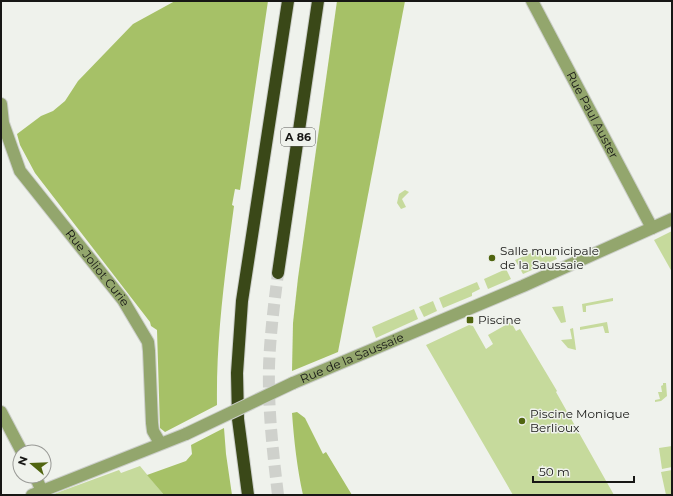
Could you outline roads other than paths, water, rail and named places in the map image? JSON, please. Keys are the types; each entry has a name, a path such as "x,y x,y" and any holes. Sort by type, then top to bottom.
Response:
{"highway":[{"name":"A 86","path":"248,495 238,419 238,373 242,301 288,1"},
{"name":"A 86","path":"278,273 318,1"}],"street":[{"name":"Rue Paul Auster","path":"532,1 652,228"},
{"name":"Rue Joliot Curie","path":"1,104 2,123 20,171 123,300 148,342 152,423 153,431 160,444"},
{"name":"Rue de la Saussaie","path":"37,493 186,434 293,383 523,286 672,219"},
{"path":"1,412 18,444"}],"tunnel":[{"path":"278,273 270,344 269,399 278,495"}],"place":[{"name":"Salle municipale de la Saussaie","path":"492,258"},
{"name":"Piscine","path":"470,320"},
{"name":"Piscine Monique Berlioux","path":"522,421"}]}
